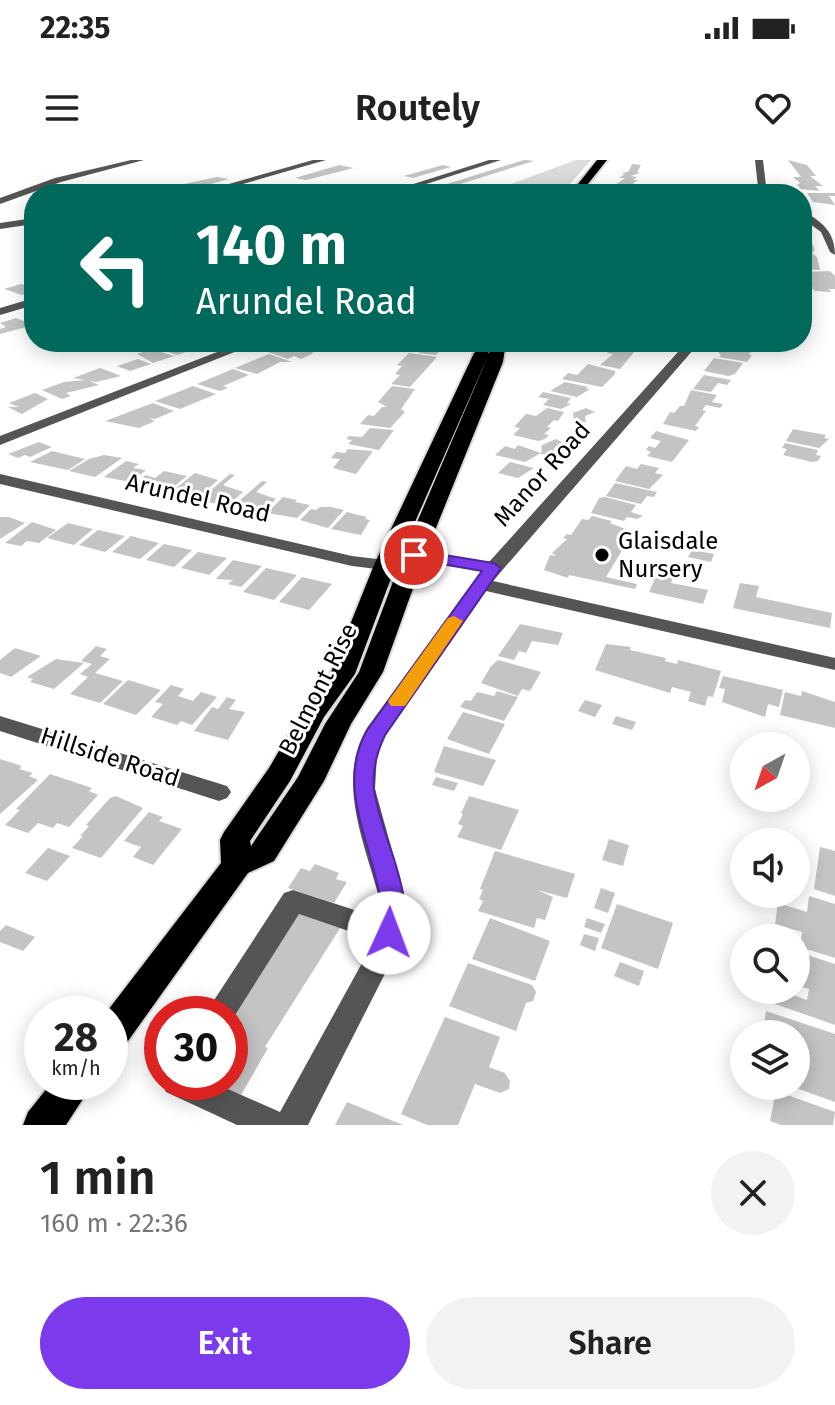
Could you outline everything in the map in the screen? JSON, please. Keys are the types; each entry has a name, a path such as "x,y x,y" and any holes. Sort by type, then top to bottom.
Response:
{"highway":[{"path":"583,184 602,160"},
{"name":"Belmont Rise","path":"237,865 235,840 280,774 313,714 343,674 385,565 483,352"},
{"name":"Belmont Rise","path":"128,1012 237,865 263,853 310,781 338,724 371,672 414,555 497,352"}],"street":[{"path":"47,184 140,160"},
{"path":"234,184 322,160"},
{"path":"419,184 497,160"},
{"path":"759,160 762,184"},
{"path":"0,201 24,192"},
{"path":"812,221 826,234 835,252"},
{"path":"0,226 24,222"},
{"path":"812,225 817,224"},
{"path":"0,312 24,304"},
{"path":"0,441 228,352"},
{"name":"Manor Road","path":"291,1125 389,933 393,901 363,789 366,754 375,733 486,576 685,352"},
{"name":"Arundel Road","path":"0,479 352,561 385,565"},
{"path":"414,555 835,664"},
{"name":"Hillside Road","path":"0,723 219,792"},
{"path":"232,996 293,901 389,933"},
{"path":"217,1100 273,1125"}],"shaded area":[{"path":"576,160 591,160 570,184 511,184"}],"building":[{"path":"524,160 534,161 460,184 447,184"},
{"path":"788,160 807,165 816,176 810,176 823,186 815,186 820,191 812,190 812,184 798,184 793,177 801,177"},
{"path":"632,164 641,165 637,172 640,173 630,176 638,180 632,184 616,184 625,178 619,178 625,174 621,174 629,171"},
{"path":"339,165 354,168 306,180 295,178"},
{"path":"443,165 451,167 413,178 404,176"},
{"path":"217,177 229,179 211,184 184,184"},
{"path":"812,193 835,193 835,196 829,196 835,205 813,202"},
{"path":"812,253 817,257 820,270 812,270"},
{"path":"830,271 835,276 835,289 828,289 832,292 815,291 812,288 812,272"},
{"path":"21,284 24,285 24,294 22,295 4,289"},
{"path":"16,318 24,321 24,328 0,334 0,329 6,327 0,323"},
{"path":"161,352 174,356 153,363 137,354"},
{"path":"268,352 314,353 301,359 294,356 288,359"},
{"path":"634,352 620,369 600,365 613,354 607,353"},
{"path":"718,352 750,352 749,355 752,355 747,362 719,357"},
{"path":"409,353 437,357 410,387 391,384 400,375 395,374 402,366 397,365"},
{"path":"269,354 292,362 280,362 257,374 235,368"},
{"path":"714,358 743,363 735,374 728,376 704,371"},
{"path":"138,359 151,364 130,371 117,366"},
{"path":"588,364 615,371 615,374 602,387 562,379 568,373 577,375"},
{"path":"100,368 121,376 96,382 73,378"},
{"path":"233,369 249,375 223,386 228,388 220,391 197,384"},
{"path":"704,375 731,380 727,385 718,383 711,392 693,389"},
{"path":"87,380 99,385 66,393 71,396 62,399 42,390 64,382"},
{"path":"565,382 590,389 577,397 550,391"},
{"path":"193,386 216,394 180,409 155,401"},
{"path":"392,386 415,389 401,409 405,412 390,428 360,424 368,415 374,416 382,407 387,407 378,402"},
{"path":"691,390 717,395 712,402 723,404 720,408 706,405 702,410 706,411 695,426 699,427 696,431 663,424 670,412 674,413 684,406"},
{"path":"543,392 571,398 567,403 571,404 561,409 543,405 549,399 538,397"},
{"path":"35,393 48,399 22,414 8,407 19,407 9,403"},
{"path":"153,403 174,411 155,419 148,418 155,421 139,428 105,421"},
{"path":"547,408 564,412 558,421 554,420 547,427 551,428 544,434 549,435 545,439 538,441 513,435 520,428 514,427 526,414 536,416"},
{"path":"586,408 595,412 585,416 586,422 574,421 573,413"},
{"path":"370,428 394,430 379,450 348,444 352,440 346,439 349,436 362,437"},
{"path":"793,429 826,435 824,438 829,439 819,448 786,441"},
{"path":"656,431 689,440 672,462 647,456 651,452 646,450 649,446 655,448 661,441 650,438"},
{"path":"556,439 565,444 554,448 554,455 541,454 542,445"},
{"path":"39,442 52,447 30,457 25,455 18,458 8,454"},
{"path":"785,443 818,450 816,455 821,456 818,461 812,462 783,455 787,449 782,448"},
{"path":"518,445 541,453 525,462 495,455 505,446 515,449"},
{"path":"348,449 373,451 356,474 333,468 340,459 331,458 336,452 345,453"},
{"path":"52,451 85,459 68,470 30,462"},
{"path":"104,455 122,458 95,477 69,471 89,459"},
{"path":"126,461 139,464 133,468 146,470 131,482 104,477"},
{"path":"510,462 534,468 518,478 498,473"},
{"path":"641,464 659,468 655,473 663,475 649,489 615,481 626,466 637,469"},
{"path":"164,471 187,476 167,492 135,483 146,475 155,478"},
{"path":"195,473 218,480 197,499 171,492"},
{"path":"230,474 235,475 223,485 243,492 227,506 199,500"},
{"path":"262,481 267,482 256,492 276,499 261,513 232,507"},
{"path":"615,483 657,492 654,497 647,496 641,504 606,496"},
{"path":"283,497 310,505 297,518 267,513"},
{"path":"599,498 636,505 631,512 643,516 637,519 627,517 624,521 591,513"},
{"path":"311,509 344,510 328,528 300,520"},
{"path":"347,512 370,520 361,535 331,529"},
{"path":"592,516 612,521 610,523 633,532 606,577 637,584 635,589 569,575 568,578 544,570 550,555 556,556 552,553 567,539 563,538 571,535 582,519 588,520"},
{"path":"0,517 9,517 25,523 0,539"},
{"path":"32,522 56,530 39,543 27,541 21,546 5,543"},
{"path":"68,523 93,529 74,545 47,538"},
{"path":"98,530 125,536 105,552 79,545"},
{"path":"131,536 159,543 140,559 112,552"},
{"path":"164,544 192,550 174,567 146,560"},
{"path":"692,550 714,554 711,562 688,557"},
{"path":"198,552 227,558 209,575 181,568"},
{"path":"233,560 262,566 241,587 228,584 233,580 216,579"},
{"path":"266,568 297,575 274,600 243,592"},
{"path":"657,574 673,578 671,583 708,590 703,604 649,592"},
{"path":"302,577 332,584 309,610 279,602"},
{"path":"740,583 759,586 756,597 832,613 830,628 733,608"},
{"path":"520,624 563,633 558,645 532,641 526,653 519,651 514,660 498,656"},
{"path":"606,644 631,647 630,650 666,658 665,661 677,664 678,660 721,671 713,697 708,696 705,706 688,701 691,692 672,687 670,693 595,670"},
{"path":"96,646 107,649 100,656 110,659 95,673 123,681 100,703 70,694 88,677 80,674 92,664 81,661"},
{"path":"15,648 41,656 11,677 0,673 0,660"},
{"path":"56,659 84,663 54,689 30,682 33,679 27,677"},
{"path":"498,660 541,672 530,691 522,689 518,696 481,683"},
{"path":"723,676 783,690 779,707 768,704 765,717 722,702 725,689 719,688"},
{"path":"128,680 161,690 136,715 103,704"},
{"path":"171,685 184,689 178,696 193,701 201,692 217,697 192,725 181,721 177,725 151,717 163,704 155,702"},
{"path":"497,691 518,697 504,721 460,707 465,700 471,701 477,692 494,696"},
{"path":"802,691 835,702 835,728 780,715 785,692 801,696"},
{"path":"227,697 236,700 229,709 245,712 228,740 194,731 212,707 218,709"},
{"path":"585,700 602,705 595,717 578,711"},
{"path":"463,712 505,724 489,754 447,739"},
{"path":"616,716 636,722 632,730 612,724"},
{"path":"444,746 496,760 483,786 434,772"},
{"path":"0,759 22,766 19,769 33,773 29,776 38,780 0,814"},
{"path":"50,774 92,788 89,791 98,795 69,827 57,823 53,828 38,823 28,833 5,825 20,810 16,809"},
{"path":"436,777 458,783 454,791 432,785"},
{"path":"116,796 143,808 101,858 72,848 89,826 86,825 110,798"},
{"path":"469,796 519,810 501,850 457,837 463,826 458,824 461,813"},
{"path":"149,812 163,817 159,821 182,829 153,865 133,857 141,847 124,841"},
{"path":"609,839 629,845 623,866 602,860"},
{"path":"820,847 835,851 835,896 814,889"},
{"path":"48,848 70,856 47,881 25,873"},
{"path":"495,851 575,874 567,898 537,890 553,897 545,920 537,918 534,928 478,911 483,901 479,899 483,890 480,889"},
{"path":"315,864 339,873 336,879 347,882 334,903 288,888 301,868 310,871"},
{"path":"601,888 615,893 608,913 594,908"},
{"path":"810,896 835,904 835,958 810,950 810,924 775,924 777,908 807,912"},
{"path":"617,904 673,923 658,969 601,948"},
{"path":"300,909 342,925 265,1047 268,1048 248,1083 248,996 241,996"},
{"path":"490,918 550,941 535,981 472,959"},
{"path":"587,918 605,924 601,933 584,927"},
{"path":"6,925 35,937 23,951 0,942 0,931"},
{"path":"584,934 599,938 595,951 580,945"},
{"path":"810,956 835,964 835,1025 775,1004 810,1004"},
{"path":"620,962 644,971 639,986 614,976"},
{"path":"468,963 532,985 536,992 533,1001 526,1003 516,1031 449,1006"},
{"path":"766,1011 793,1020 764,1020"},
{"path":"445,1017 500,1037 489,1067 505,1073 510,1081 509,1089 500,1093 475,1084 458,1125 427,1125 401,1114"},
{"path":"810,1026 835,1034 835,1102 810,1093"},
{"path":"774,1100 801,1100 835,1112 833,1125 781,1125 770,1121"},
{"path":"347,1102 403,1125 335,1125"}],"slow traffic":[{"path":"398,701 454,621"}],"place":[{"name":"Glaisdale Nursery","path":"602,555"}],"route":[{"path":"389,933 393,901 363,789 366,754 375,733 493,568 414,555"}]}
